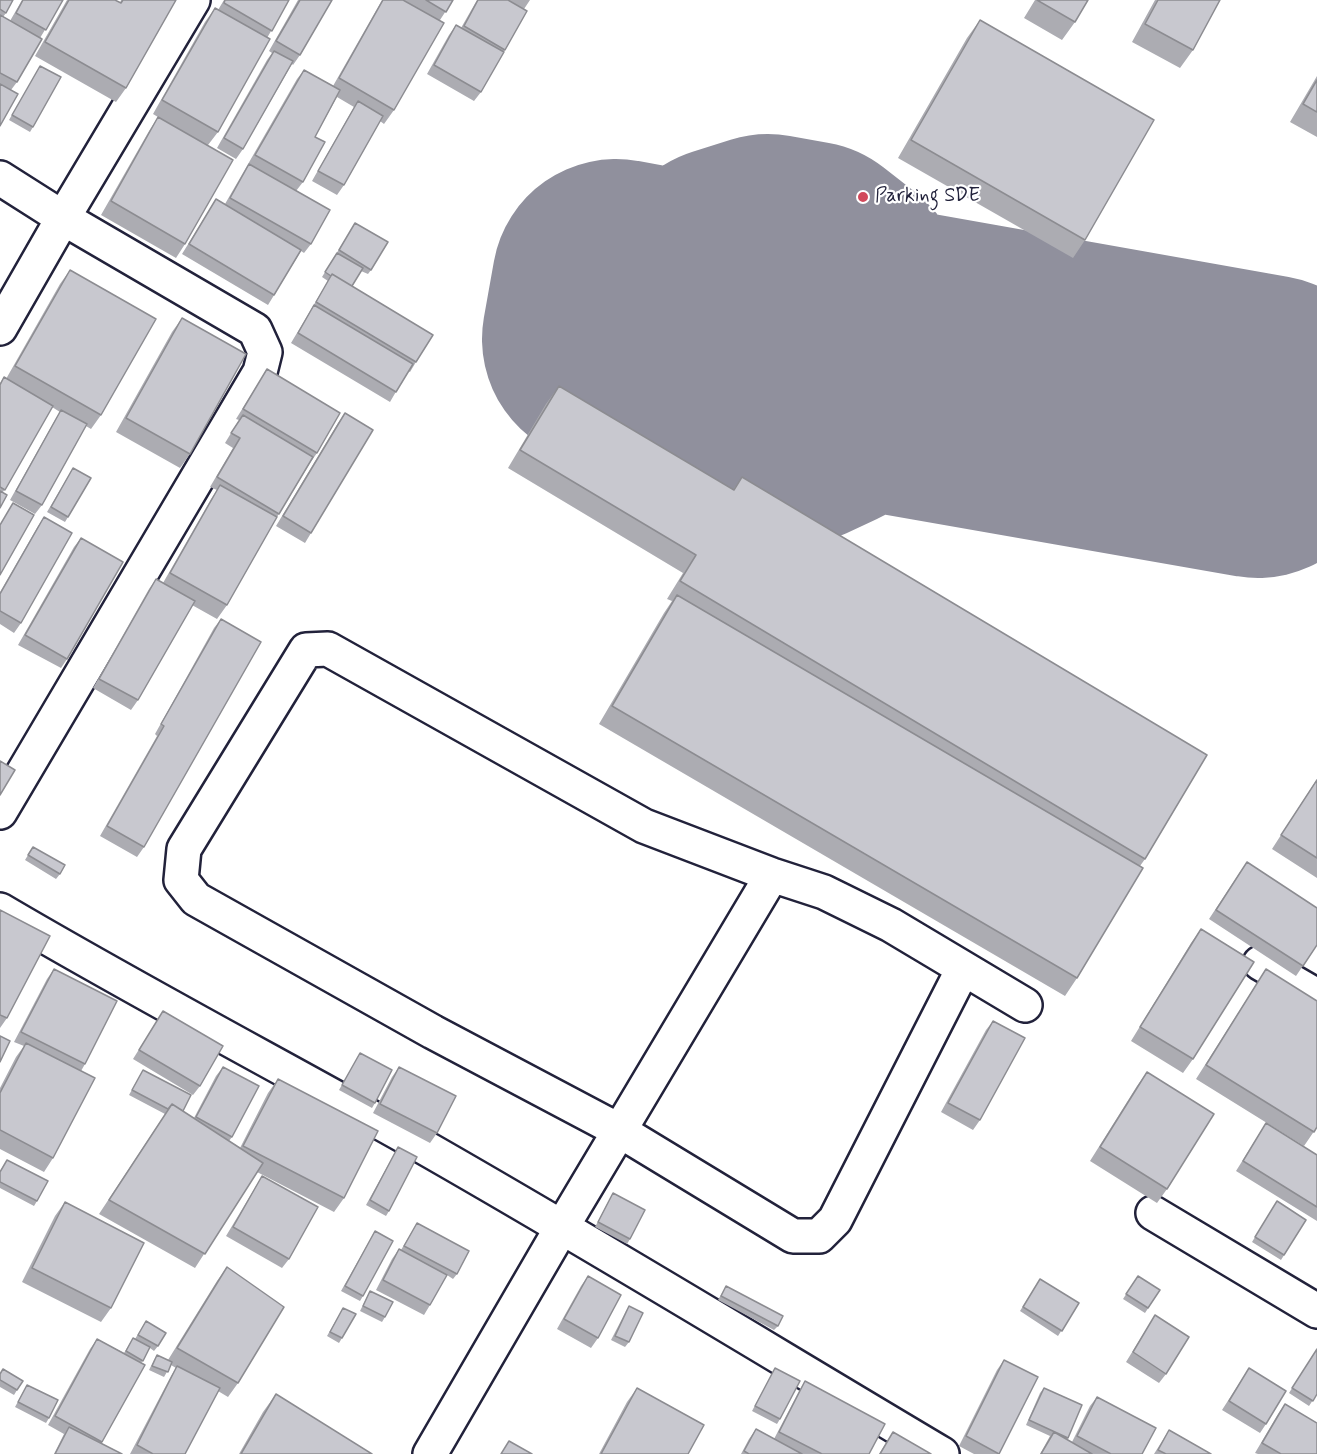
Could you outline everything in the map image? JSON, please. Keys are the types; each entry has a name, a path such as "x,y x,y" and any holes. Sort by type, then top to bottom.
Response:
{"street":[{"path":"0,328 194,0"},
{"path":"0,178 63,218 255,330 265,352 260,372 0,812"},
{"path":"963,969 835,1220 819,1236 793,1236 620,1131 433,1032 196,899 181,880 184,849 306,650 328,649 644,826 772,875 824,892 891,925 1025,1005"},
{"path":"430,1454 772,875"},
{"path":"0,910 94,966 400,1134 562,1227 942,1454"},
{"path":"1260,963 1317,996"},
{"path":"1153,1213 1317,1311"}],"building":[{"path":"0,0 13,0 6,13 0,9"},
{"path":"23,0 63,0 46,30 16,13"},
{"path":"69,0 115,0 121,3 123,0 176,0 126,88 45,42"},
{"path":"225,0 289,0 272,31 224,3"},
{"path":"300,0 332,0 300,55 276,41"},
{"path":"383,0 403,0 444,23 394,110 339,78"},
{"path":"426,0 453,0 446,12"},
{"path":"478,0 508,0 527,11 505,50 464,26"},
{"path":"1037,0 1088,0 1075,22"},
{"path":"1158,0 1220,0 1193,50 1145,24"},
{"path":"215,8 270,39 218,132 162,100"},
{"path":"0,15 42,39 17,82 0,73"},
{"path":"980,20 1154,120 1085,240 911,140"},
{"path":"456,25 504,52 481,92 434,65"},
{"path":"274,51 293,61 243,149 224,138"},
{"path":"40,66 61,77 33,127 12,115"},
{"path":"304,70 340,90 315,137 325,142 303,182 255,155"},
{"path":"1317,80 1317,112 1303,104"},
{"path":"0,84 18,94 0,126"},
{"path":"358,101 383,116 344,185 318,171"},
{"path":"158,117 233,160 185,244 111,201"},
{"path":"249,164 330,210 311,244 230,198"},
{"path":"216,199 301,250 274,295 189,244"},
{"path":"355,223 388,242 371,270 339,250"},
{"path":"337,253 363,268 352,286 325,272"},
{"path":"70,270 156,319 101,415 15,366"},
{"path":"332,274 433,335 416,362 316,302"},
{"path":"314,305 413,364 396,392 298,333"},
{"path":"182,318 246,354 190,454 126,418"},
{"path":"267,369 340,413 317,453 243,409"},
{"path":"4,377 53,406 5,490 0,487 0,385"},
{"path":"559,386 734,490 742,477 1207,755 1145,859 680,581 696,555 520,450"},
{"path":"61,410 87,424 42,505 16,491"},
{"path":"345,413 373,430 311,533 283,516"},
{"path":"243,415 313,457 279,514 217,477 240,438 231,433"},
{"path":"73,468 91,478 68,517 51,507"},
{"path":"220,485 277,517 227,605 170,573"},
{"path":"0,491 7,495 0,508"},
{"path":"13,503 34,515 0,575 0,525"},
{"path":"44,517 72,533 21,623 0,611 0,594"},
{"path":"81,538 123,562 67,659 25,635"},
{"path":"156,579 195,601 138,700 99,679"},
{"path":"677,595 1143,868 1077,978 612,706"},
{"path":"221,619 261,642 144,847 107,826 164,726 161,724"},
{"path":"0,761 15,770 0,795"},
{"path":"1317,780 1317,858 1281,835"},
{"path":"33,847 65,865 60,874 28,855"},
{"path":"1247,862 1317,908 1317,945 1303,966 1216,910"},
{"path":"0,910 50,936 7,1018 0,1015"},
{"path":"1201,929 1254,962 1193,1059 1140,1027"},
{"path":"54,969 117,1001 85,1064 21,1032"},
{"path":"1266,969 1317,1001 1317,1127 1314,1132 1206,1065"},
{"path":"163,1011 223,1046 200,1086 139,1050"},
{"path":"993,1021 1025,1038 980,1120 948,1103"},
{"path":"0,1036 10,1041 0,1062"},
{"path":"26,1043 95,1078 53,1158 0,1130 0,1093"},
{"path":"360,1053 392,1070 375,1103 342,1085"},
{"path":"223,1067 259,1086 232,1137 196,1117"},
{"path":"399,1067 456,1096 437,1133 380,1104"},
{"path":"143,1070 191,1095 183,1111 172,1104 168,1109 132,1090"},
{"path":"1147,1072 1214,1114 1167,1189 1100,1147"},
{"path":"278,1079 378,1131 344,1198 243,1146"},
{"path":"172,1104 263,1163 205,1254 109,1200"},
{"path":"1266,1123 1317,1155 1317,1207 1243,1161"},
{"path":"398,1147 417,1157 389,1211 370,1200"},
{"path":"7,1160 48,1181 37,1201 0,1182 0,1172"},
{"path":"262,1176 318,1207 289,1259 233,1227"},
{"path":"613,1193 645,1210 630,1239 598,1222"},
{"path":"1277,1201 1306,1220 1284,1255 1255,1237"},
{"path":"65,1202 144,1243 111,1308 32,1268"},
{"path":"417,1223 469,1251 457,1274 404,1246"},
{"path":"375,1231 393,1241 363,1296 345,1286"},
{"path":"399,1249 447,1275 430,1305 383,1280"},
{"path":"227,1267 284,1307 238,1383 177,1348"},
{"path":"588,1276 621,1295 598,1338 564,1319"},
{"path":"1138,1276 1160,1290 1148,1308 1126,1294"},
{"path":"1040,1279 1079,1303 1062,1331 1023,1307"},
{"path":"726,1286 783,1316 778,1326 721,1296"},
{"path":"370,1291 393,1302 385,1317 363,1306"},
{"path":"629,1306 643,1313 629,1342 615,1336"},
{"path":"343,1308 356,1314 342,1338 330,1332"},
{"path":"1155,1315 1189,1337 1166,1374 1133,1352"},
{"path":"146,1321 166,1333 158,1346 138,1335"},
{"path":"133,1338 150,1347 143,1361 126,1351"},
{"path":"97,1339 145,1365 102,1442 55,1416"},
{"path":"1317,1349 1317,1394 1313,1401 1292,1388"},
{"path":"157,1355 172,1362 168,1372 152,1366"},
{"path":"1004,1360 1038,1377 999,1454 966,1436"},
{"path":"177,1366 220,1388 185,1454 153,1454 137,1445"},
{"path":"775,1368 800,1381 780,1419 755,1406"},
{"path":"1249,1368 1286,1391 1266,1424 1229,1401"},
{"path":"3,1369 23,1381 17,1390 0,1380"},
{"path":"805,1381 885,1424 869,1454 822,1454 779,1432"},
{"path":"27,1385 58,1400 49,1418 18,1402"},
{"path":"637,1388 704,1425 688,1454 601,1454"},
{"path":"1044,1388 1082,1405 1068,1438 1029,1420"},
{"path":"276,1394 372,1454 241,1454"},
{"path":"1097,1397 1156,1428 1142,1454 1111,1454 1077,1436"},
{"path":"1285,1404 1317,1423 1317,1454 1281,1454 1262,1443"},
{"path":"69,1427 122,1454 55,1454"},
{"path":"756,1429 802,1454 749,1454 744,1451"},
{"path":"1169,1430 1211,1454 1166,1454 1158,1450"},
{"path":"893,1432 931,1454 880,1454"},
{"path":"1054,1432 1092,1454 1041,1454"},
{"path":"509,1441 532,1454 501,1454"}],"runway":[{"path":"768,258 807,265 839,290 856,326 1267,399 1258,454 847,382 824,407 794,421 760,423 728,410 704,386 692,354 606,339 616,283 702,299 730,270 768,258"}],"place":[{"name":"Parking SDE","path":"863,197"}]}
